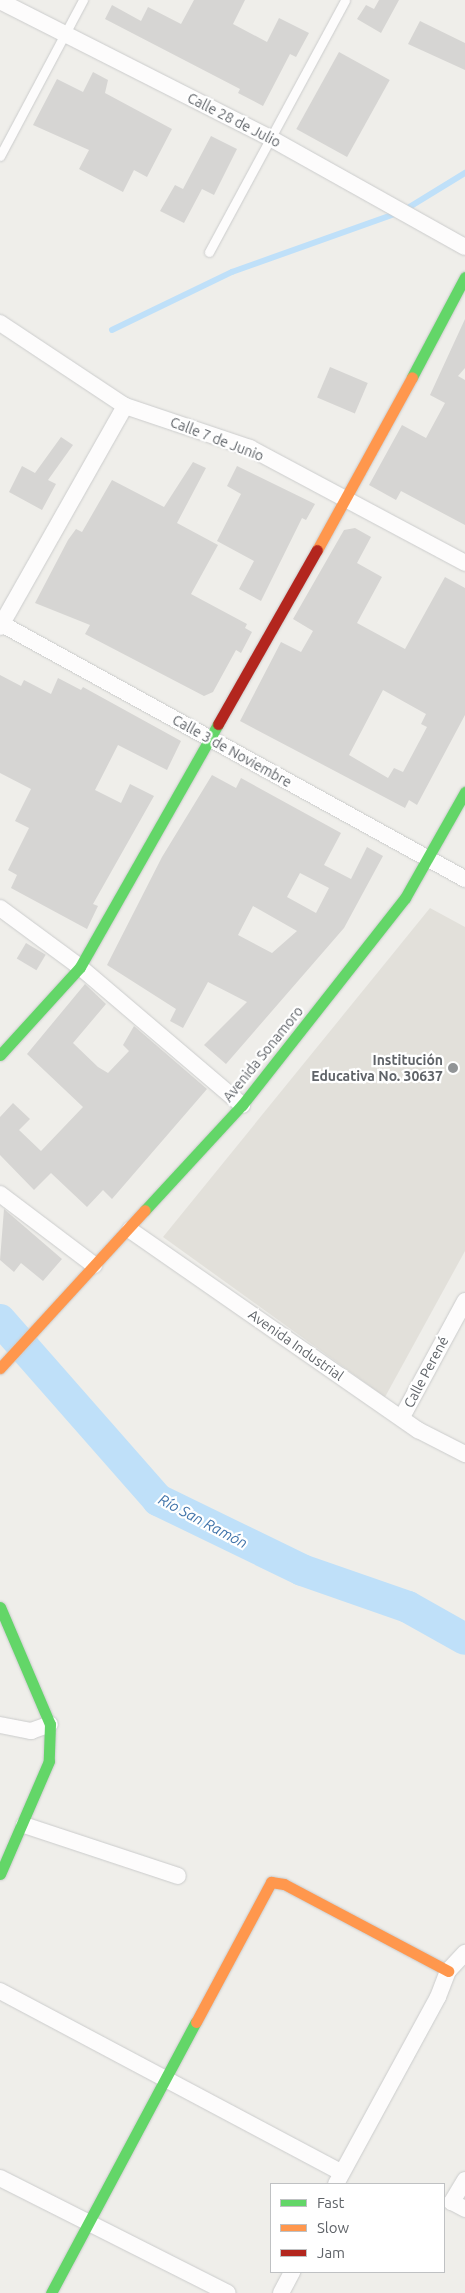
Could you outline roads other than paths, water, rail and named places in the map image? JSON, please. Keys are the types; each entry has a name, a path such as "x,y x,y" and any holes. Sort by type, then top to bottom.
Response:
{"street":[{"name":"Calle 28 de Julio","path":"0,1 270,138 465,247"},
{"path":"0,1055 80,967 346,500 465,277"},
{"name":"Calle 7 de Junio","path":"0,323 125,406 250,448 465,563"},
{"path":"1,624 125,406"},
{"name":"Calle 3 de Noviembre","path":"1,624 465,879"},
{"name":"Avenida Sonamoro","path":"0,1368 94,1265 130,1230 242,1105 405,898 465,792"},
{"path":"0,908 80,967 242,1105"},
{"path":"0,1194 94,1265"},
{"name":"Avenida Industrial","path":"130,1230 402,1418 465,1454"},
{"name":"Calle Perené","path":"402,1418 465,1301"},
{"path":"0,1607 50,1724 49,1761 24,1825 0,1874"},
{"path":"0,1725 31,1731 50,1724"},
{"path":"24,1825 178,1876"},
{"path":"51,2293 271,1882 284,1884 448,1971"},
{"path":"0,1991 165,2078 339,2179 438,1997 448,1971 465,1953"},
{"path":"0,2178 228,2293"},
{"path":"465,2180 452,2202 465,2208"},
{"path":"281,2293 291,2273"}],"lane":[{"path":"0,156 66,36 83,0"},
{"path":"209,252 346,0"}],"waterway":[{"path":"112,330 232,272 403,211 465,173"},
{"name":"Río San Ramón","path":"0,1320 158,1500 302,1570 408,1607 465,1639"}],"place":[{"name":"Institución Educativa No. 30637","path":"453,1068"}]}
